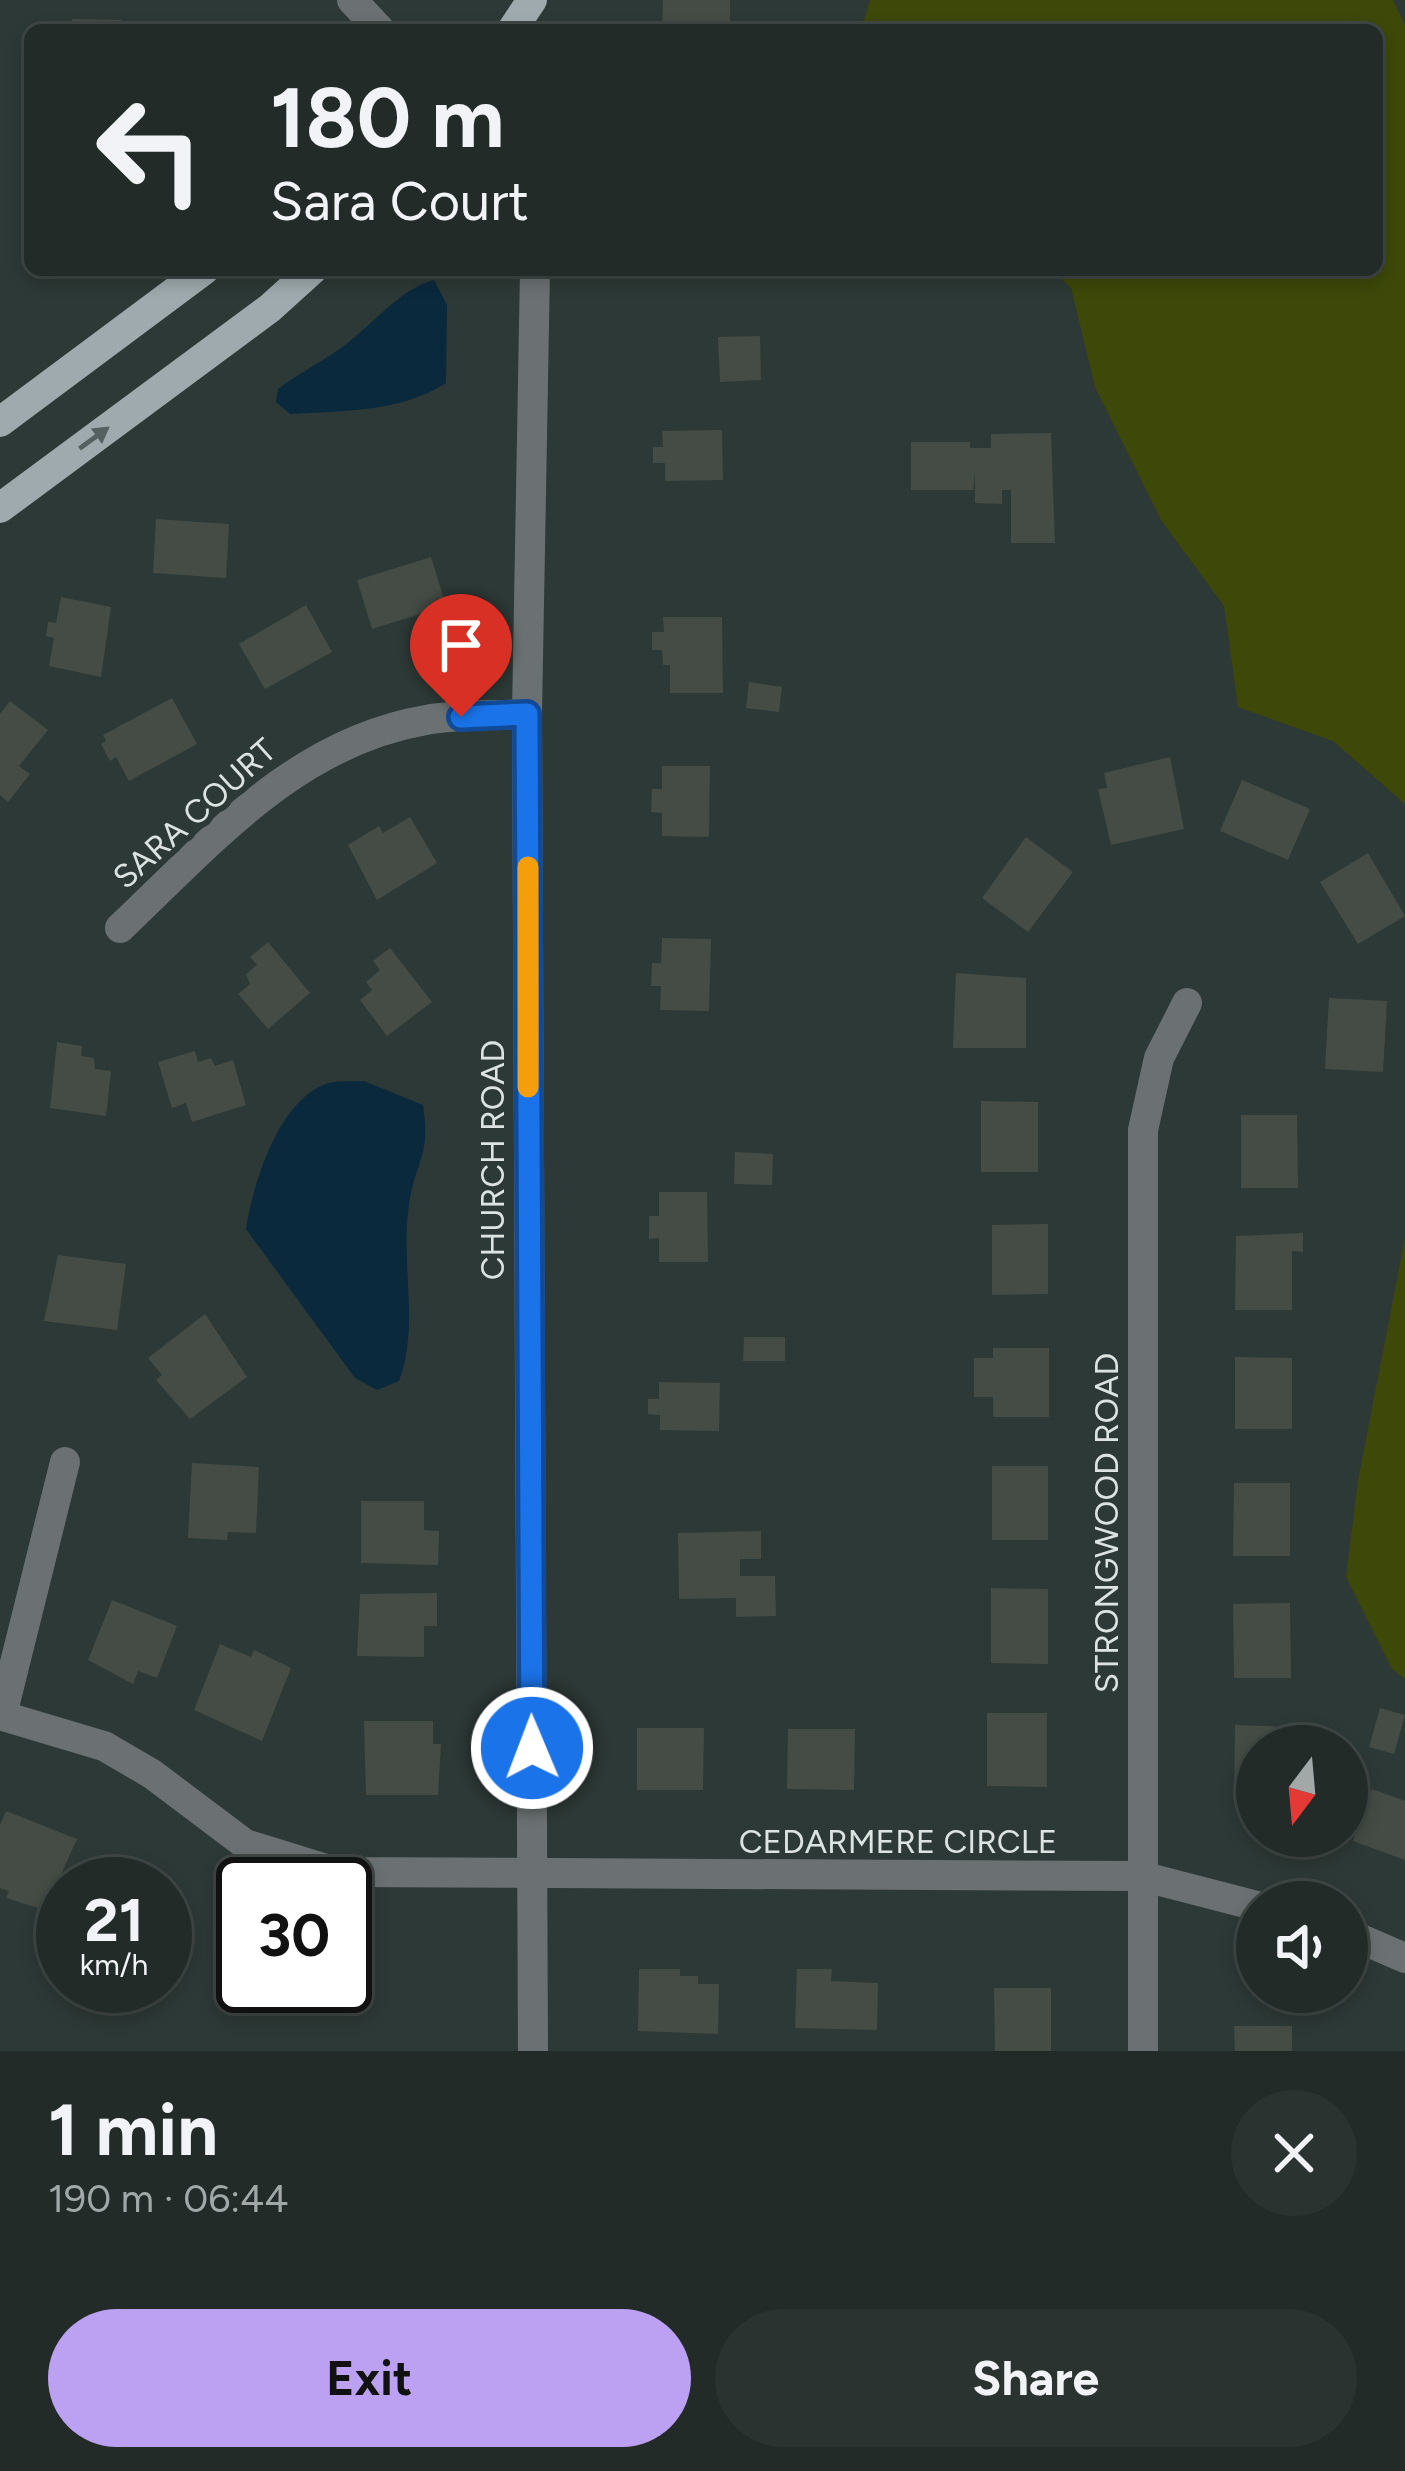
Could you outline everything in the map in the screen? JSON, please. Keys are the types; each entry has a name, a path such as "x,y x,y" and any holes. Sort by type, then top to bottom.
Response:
{"main road":[{"path":"0,422 196,276"},
{"path":"0,508 270,308 305,276"}],"street":[{"path":"352,0 374,24"},
{"name":"CHURCH ROAD","path":"533,2051 527,714 535,276"},
{"name":"SARA COURT","path":"120,928 250,805 304,763 366,734 429,719 527,714"},
{"name":"STRONGWOOD ROAD","path":"1143,2051 1143,1130 1160,1058 1186,1003"},
{"path":"1,1715 64,1462"},
{"name":"CEDARMERE CIRCLE","path":"1,1715 104,1746 152,1774 245,1844 288,1861 336,1872 1141,1876 1236,1901"},
{"path":"1368,1943 1405,1958"}],"green space":[{"path":"870,0 1393,0 1405,25 1405,804 1333,741 1238,707 1224,606 1161,520 1095,387 1071,288 1058,276 1383,276 1383,24 863,24"},
{"path":"1405,1238 1405,1679 1392,1669 1346,1577 1358,1480"}],"water":[{"path":"434,280 447,305 446,383 410,400 371,408 290,414 276,402 278,389 342,347 409,291"},
{"path":"364,1081 423,1105 425,1123 407,1227 405,1360 399,1381 377,1390 355,1378 246,1229 262,1168 294,1108 326,1084"}],"building":[{"path":"663,0 730,0 730,24 662,24"},
{"path":"72,19 122,20 122,24 72,24"},
{"path":"760,336 761,380 720,382 718,337"},
{"path":"722,430 723,480 665,481 665,463 653,463 653,447 663,447 662,431"},
{"path":"1051,433 1055,543 1011,543 1011,490 1002,490 1002,504 975,503 975,474 973,490 911,490 911,442 970,442 970,448 991,448 991,434"},
{"path":"156,519 229,524 226,578 153,573"},
{"path":"431,557 446,606 372,629 357,580"},
{"path":"61,597 111,607 101,677 49,666 54,638 46,636 48,622 56,623"},
{"path":"306,605 332,652 265,689 239,644"},
{"path":"663,617 722,617 723,693 670,693 670,665 663,665 662,650 652,650 652,632 664,632"},
{"path":"749,682 782,687 779,712 746,708"},
{"path":"172,698 197,744 129,781 116,757 110,761 101,744 106,741 103,735"},
{"path":"10,701 48,730 19,766 30,774 8,802 0,795 0,714"},
{"path":"1170,757 1184,829 1111,845 1098,789 1107,788 1104,773"},
{"path":"662,766 710,766 709,837 662,836 662,813 651,812 652,789 662,789"},
{"path":"1242,780 1310,809 1288,860 1220,831"},
{"path":"410,817 437,863 377,900 348,845 379,826 383,833"},
{"path":"1026,837 1073,872 1028,932 982,898"},
{"path":"1368,853 1405,916 1358,944 1320,882"},
{"path":"662,938 711,939 709,1011 660,1010 661,986 651,986 652,963 661,963"},
{"path":"268,942 310,993 268,1029 238,994 250,984 246,974 257,965 250,957"},
{"path":"390,948 432,1002 387,1036 360,1000 372,990 366,982 380,970 373,961"},
{"path":"956,973 1026,978 1026,1048 953,1048"},
{"path":"1329,998 1387,1001 1383,1072 1325,1069"},
{"path":"57,1042 82,1046 81,1056 94,1058 95,1069 111,1071 106,1116 50,1108"},
{"path":"195,1051 198,1062 211,1058 215,1066 233,1060 246,1105 192,1122 186,1103 172,1108 158,1062"},
{"path":"981,1101 1038,1102 1038,1172 981,1172"},
{"path":"1241,1115 1297,1115 1298,1188 1241,1188"},
{"path":"735,1152 773,1154 772,1185 734,1184"},
{"path":"659,1192 707,1192 708,1262 659,1262 659,1238 649,1239 649,1216 659,1216"},
{"path":"1048,1224 1048,1294 992,1295 992,1225"},
{"path":"1303,1233 1303,1252 1292,1251 1292,1310 1235,1310 1236,1236"},
{"path":"58,1255 126,1264 117,1330 44,1321"},
{"path":"205,1314 247,1377 190,1419 156,1380 162,1375 148,1358"},
{"path":"744,1337 785,1337 785,1361 743,1361"},
{"path":"993,1348 1049,1348 1049,1417 993,1417 993,1397 974,1397 974,1358 993,1358"},
{"path":"1235,1357 1292,1358 1292,1429 1235,1429"},
{"path":"659,1382 720,1383 719,1431 660,1430 660,1415 648,1414 648,1399 659,1399"},
{"path":"192,1463 259,1467 256,1533 228,1532 227,1540 188,1538"},
{"path":"992,1466 1048,1466 1048,1540 992,1540"},
{"path":"1234,1483 1290,1483 1290,1556 1233,1556"},
{"path":"361,1501 424,1501 424,1530 439,1531 438,1565 361,1563"},
{"path":"761,1531 761,1559 740,1559 740,1576 775,1576 776,1616 736,1617 736,1598 679,1599 678,1533"},
{"path":"991,1588 1048,1589 1048,1664 991,1663"},
{"path":"437,1593 437,1626 424,1626 424,1657 357,1656 360,1594"},
{"path":"112,1600 177,1626 157,1678 138,1671 133,1684 88,1660"},
{"path":"1290,1603 1291,1678 1234,1678 1233,1604"},
{"path":"220,1644 251,1657 254,1650 291,1668 262,1741 194,1710"},
{"path":"1380,1708 1405,1715 1394,1754 1369,1747"},
{"path":"987,1713 1047,1713 1047,1787 987,1786"},
{"path":"364,1721 433,1721 433,1744 441,1744 438,1795 366,1795"},
{"path":"1235,1725 1236,1799 1234,1799"},
{"path":"637,1728 704,1728 703,1790 637,1790"},
{"path":"788,1729 855,1729 854,1790 787,1789"},
{"path":"1372,1789 1405,1801 1405,1860 1368,1846"},
{"path":"6,1811 77,1839 69,1857 36,1857 36,1907 6,1898 9,1891 0,1888 0,1825"},
{"path":"639,1969 680,1969 680,1976 698,1976 698,1984 719,1984 718,2034 638,2031"},
{"path":"797,1969 832,1969 831,1981 878,1983 877,2030 795,2028"},
{"path":"994,1988 1051,1988 1051,2051 995,2051"},
{"path":"1234,2026 1292,2026 1292,2051 1235,2051"}],"slow traffic":[{"path":"528,867 528,1087"}],"route":[{"path":"461,717 527,714 532,1748"}]}
